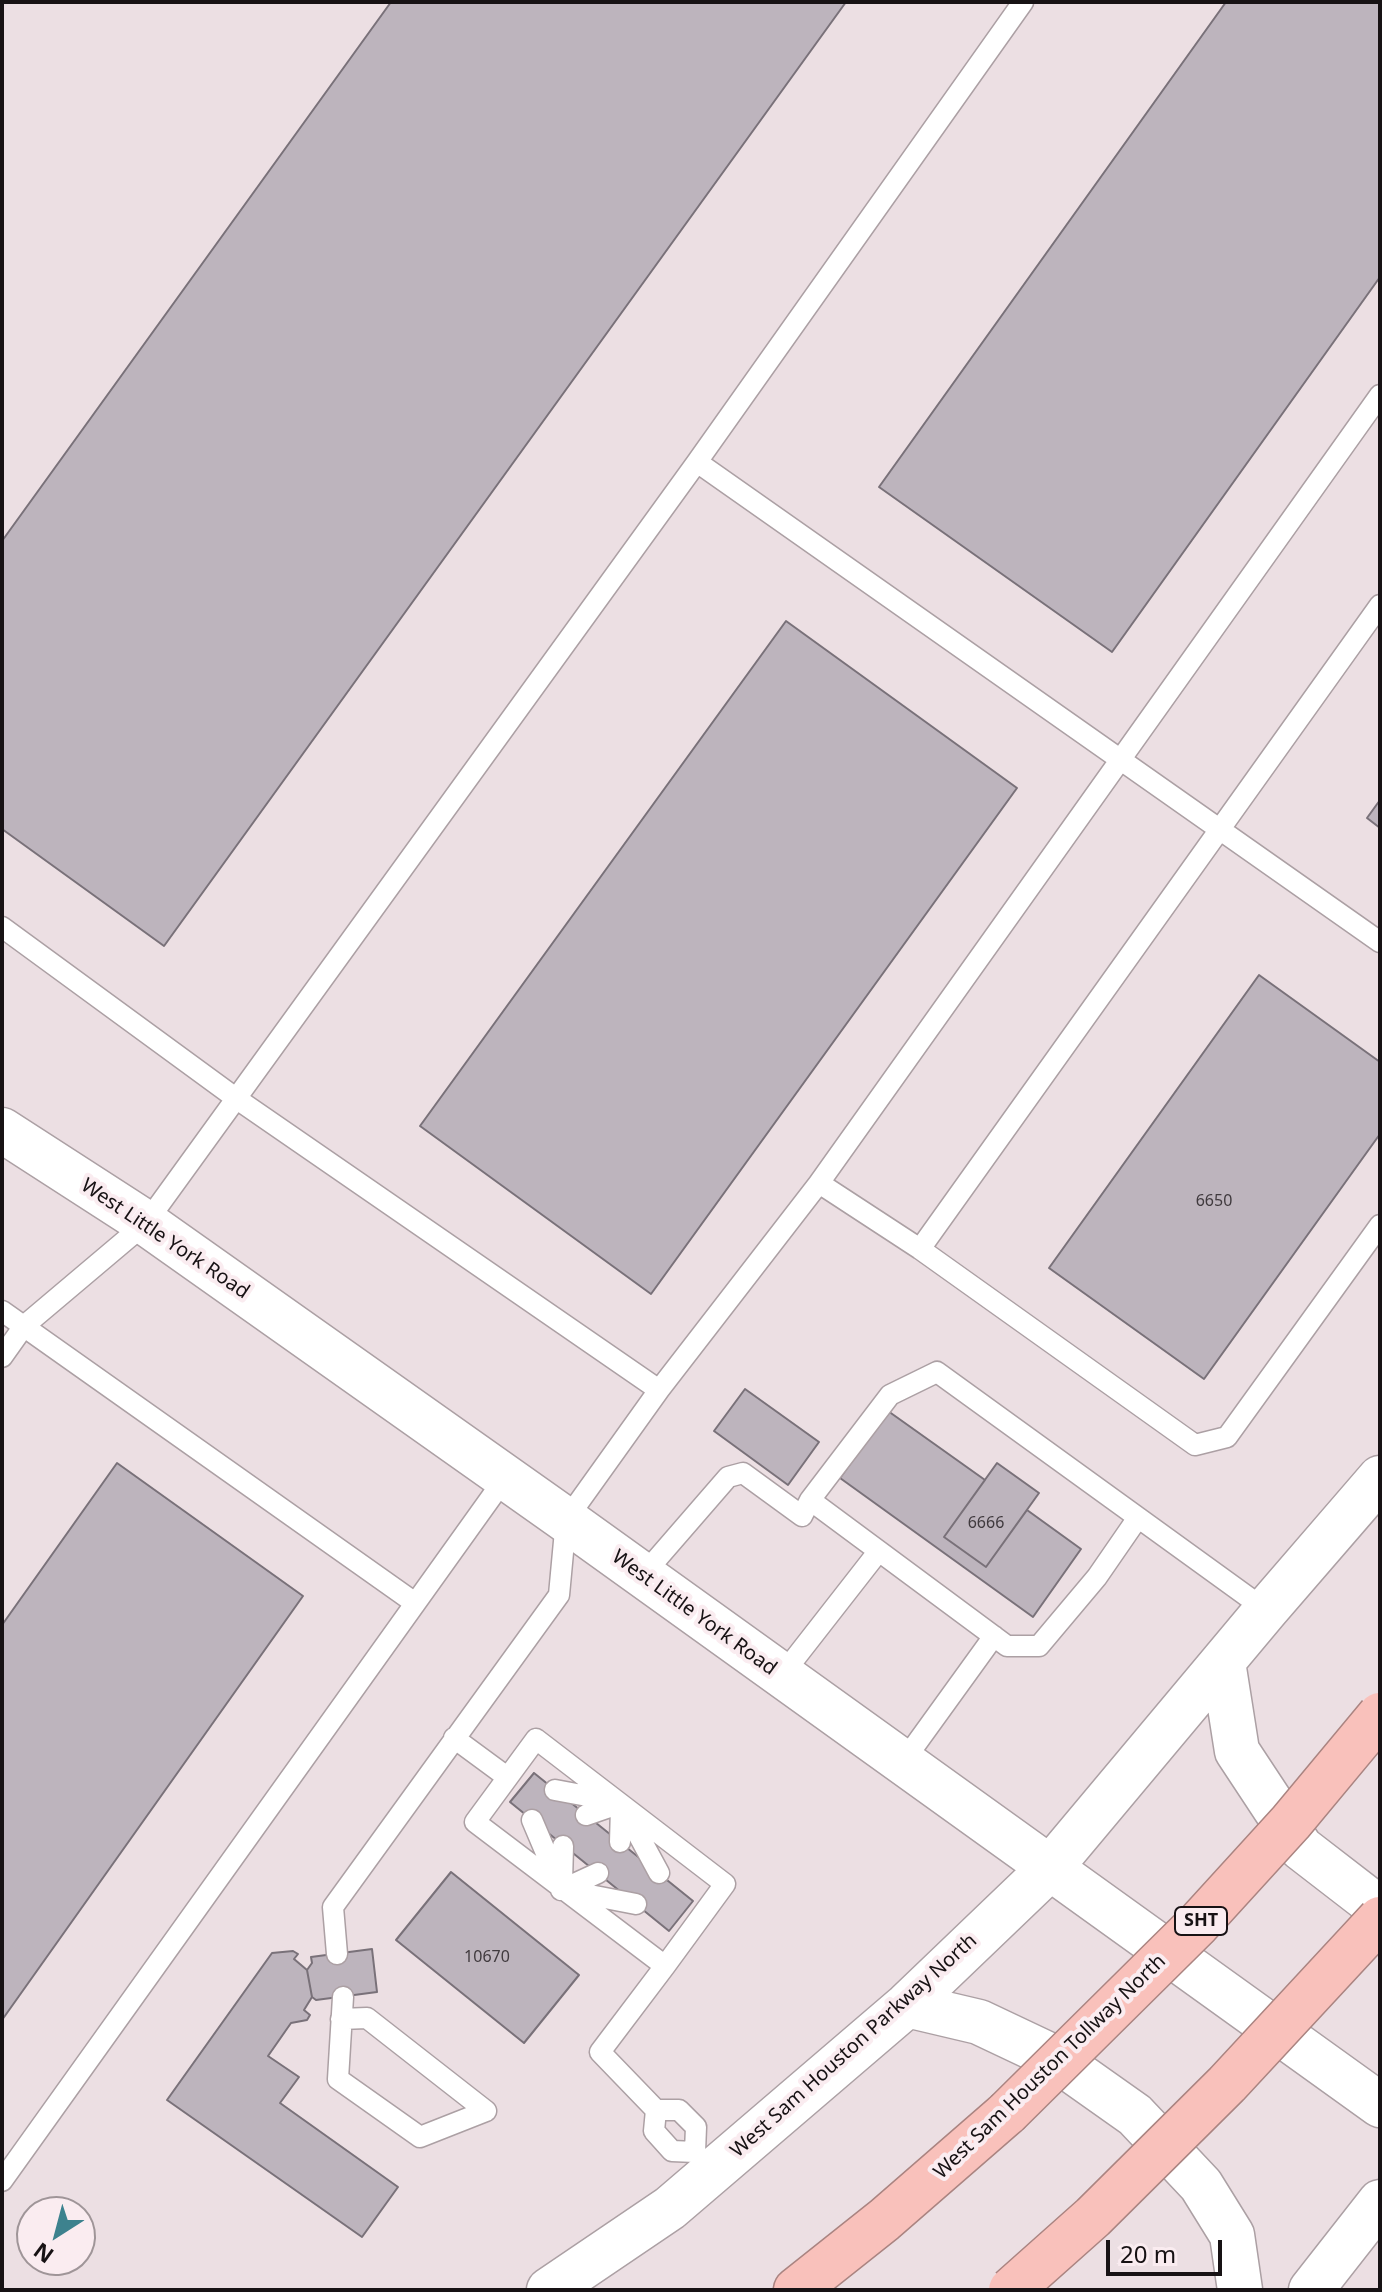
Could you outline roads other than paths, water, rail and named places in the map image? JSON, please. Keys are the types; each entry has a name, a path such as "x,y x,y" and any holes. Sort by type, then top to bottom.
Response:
{"highway":[{"name":"West Sam Houston Tollway North","path":"796,2290 939,2173 1017,2104 1117,2007 1254,1863 1380,1715"},
{"path":"1011,2290 1093,2217 1227,2084 1380,1919"}],"main road":[{"name":"West Little York Road","path":"2,1130 146,1223 566,1520 1380,2105"},
{"name":"West Sam Houston Parkway North","path":"549,2290 670,2208 703,2162 907,2005 1050,1868 1380,1478"},
{"path":"1223,1662 1237,1751 1301,1848 1380,1909"},
{"path":"907,2005 979,2022 1053,2057 1135,2115 1201,2185 1232,2235 1240,2290"},
{"path":"1311,2290 1380,2202"}],"lane":[{"path":"2,1357 24,1326 146,1223 697,462 1023,2"},
{"path":"337,1954 333,1907 559,1595 566,1520 659,1390 819,1183 1380,395"},
{"path":"697,462 1380,942"},
{"path":"920,1249 1380,605"},
{"path":"2,927 237,1099 659,1390"},
{"path":"819,1183 920,1249 1195,1445 1227,1437 1380,1225"},
{"path":"2,1311 415,1603"},
{"path":"643,1575 728,1477 743,1473 802,1516 810,1500 890,1395 937,1372 1266,1610"},
{"path":"2,2181 505,1478"},
{"path":"810,1500 1007,1646 1039,1646 1097,1577 1137,1519"},
{"path":"782,1675 878,1552"},
{"path":"903,1762 994,1636"},
{"path":"454,1738 507,1777"},
{"path":"665,1966 475,1822 536,1739 725,1884 665,1966 600,2052 656,2110 679,2110 696,2127 703,2162"},
{"path":"555,1790 621,1803"},
{"path":"586,1815 621,1803"},
{"path":"620,1842 621,1803"},
{"path":"621,1803 659,1873"},
{"path":"532,1820 561,1890"},
{"path":"561,1890 563,1846"},
{"path":"561,1890 598,1873"},
{"path":"561,1890 636,1904"},
{"path":"341,2019 367,2018 486,2111 420,2137 338,2079 341,2019 343,1997"},
{"path":"656,2110 654,2131 672,2151 703,2162"}]}
